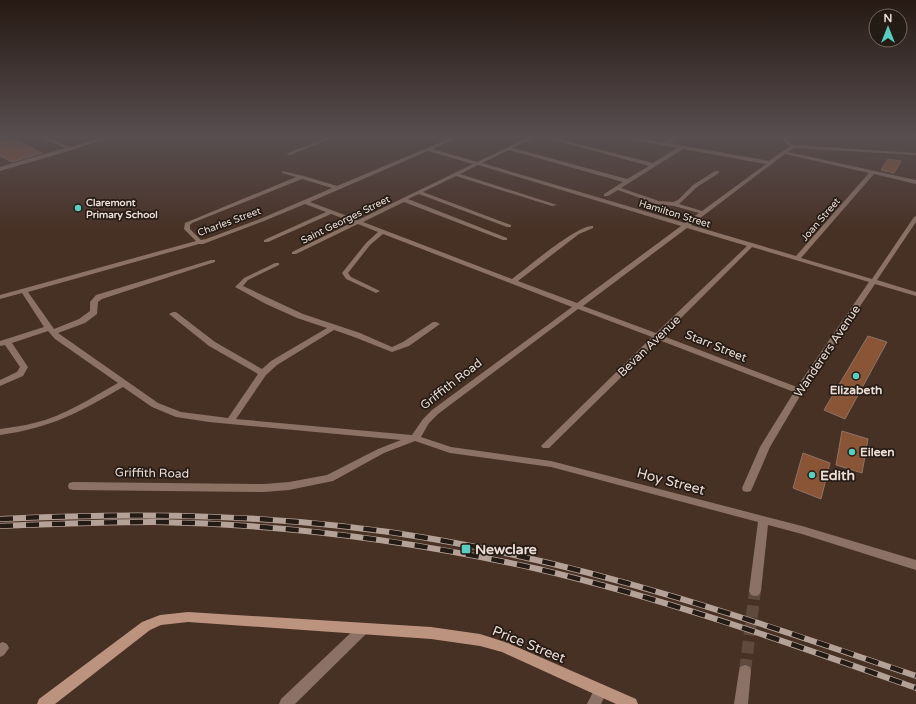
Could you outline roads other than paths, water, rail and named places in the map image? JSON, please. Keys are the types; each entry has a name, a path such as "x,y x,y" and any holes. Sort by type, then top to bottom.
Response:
{"street":[{"name":"Charles Street","path":"0,297 201,242 235,231 379,170"},
{"name":"Saint Georges Street","path":"294,253 467,170"},
{"name":"Hamilton Street","path":"497,170 916,294"},
{"path":"587,170 627,181"},
{"path":"606,195 645,170"},
{"name":"Griffith Road","path":"73,486 264,488 289,486 329,478 381,451 415,438 426,421 435,412 579,307 762,170"},
{"path":"863,170 916,182"},
{"path":"284,172 337,188"},
{"path":"674,204 680,201 695,186 717,172"},
{"name":"Joan Street","path":"797,259 873,172"},
{"path":"457,175 554,205"},
{"path":"201,242 189,233 187,224 302,177"},
{"path":"617,188 658,203 674,204 704,213"},
{"path":"420,193 509,226"},
{"path":"405,200 505,239"},
{"name":"Starr Street","path":"306,202 579,307 659,336 799,392"},
{"path":"266,241 332,211"},
{"name":"Wanderers Avenue","path":"747,488 765,447 799,392 916,218"},
{"path":"513,281 577,233 591,227"},
{"path":"376,291 348,278 345,273 368,244 382,231"},
{"name":"Bevan Avenue","path":"546,446 751,245"},
{"path":"0,383 20,374 24,367 4,343 89,318 94,312 94,302 99,297 213,261"},
{"path":"277,264 246,279 239,287 269,302 332,328 362,336 392,350 406,344 436,324"},
{"name":"Hoy Street","path":"24,291 51,330 72,347 155,405 168,411 195,418 415,438 450,450 551,464 763,522 850,544 916,565"},
{"path":"173,314 212,344 263,373"},
{"path":"230,421 263,373 274,363 332,328"},
{"path":"0,432 36,427 58,420 124,383"},
{"path":"755,591 763,522"},
{"path":"44,704 146,626 160,620 188,617 362,630"},
{"path":"286,704 362,630"},
{"name":"Price Street","path":"362,630 431,633 480,640 504,647 631,704"},
{"path":"741,704 745,671"},
{"path":"594,704 601,690"}],"tunnel":[{"path":"745,671 755,591"}],"railway":[{"path":"0,519 107,516 214,517 321,524 427,538 490,550 613,579 796,635 916,676"},
{"path":"0,526 136,522 203,523 300,530 396,542 444,550 538,569 682,608 916,688"}],"place":[{"name":"Claremont Primary School","path":"78,208"},
{"name":"Elizabeth","path":"856,376"},
{"name":"Eileen","path":"852,452"},
{"name":"Edith","path":"812,475"},
{"name":"Newclare","path":"466,549"}]}
